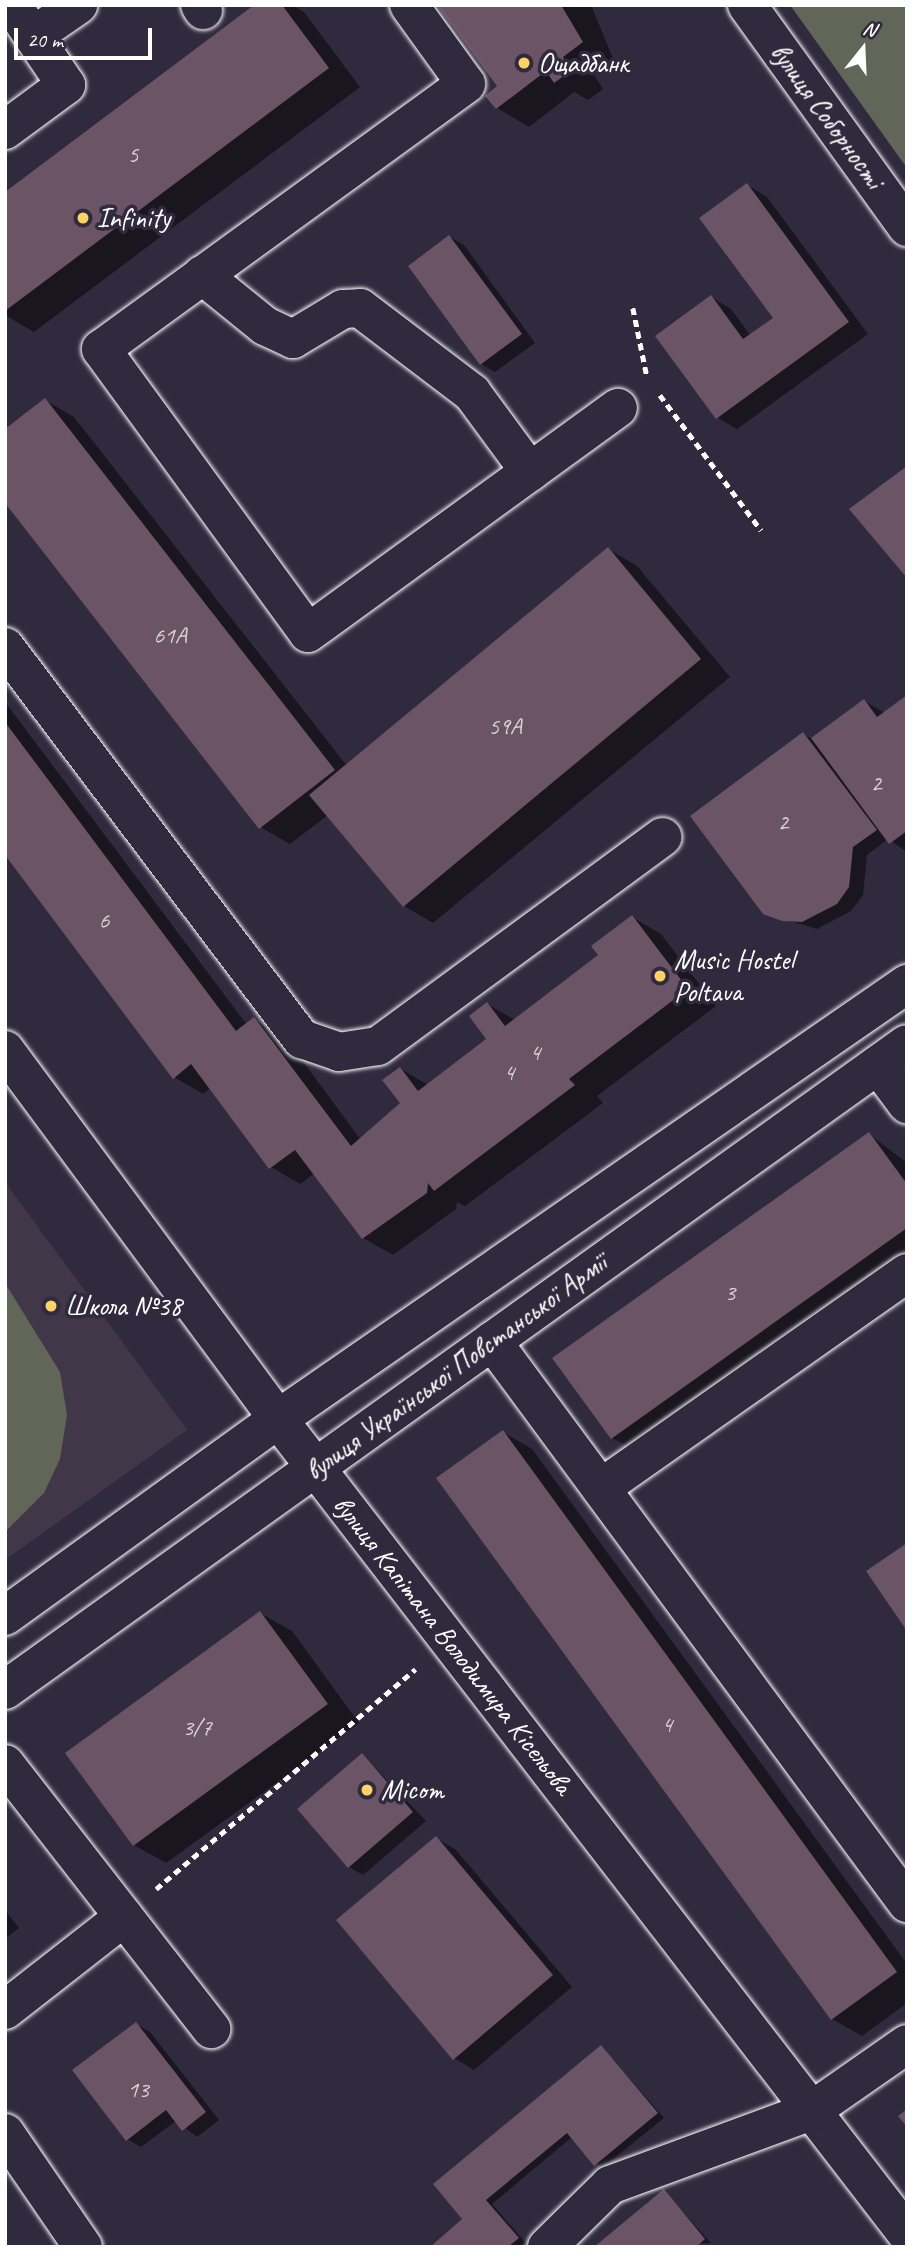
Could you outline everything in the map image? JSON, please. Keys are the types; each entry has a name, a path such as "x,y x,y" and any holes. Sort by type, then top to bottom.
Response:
{"street":[{"path":"5,130 66,85 12,5"},
{"path":"33,36 78,5"},
{"path":"409,5 466,84 101,349 308,633 618,408"},
{"name":"вулиця Соборності","path":"747,5 907,227"},
{"path":"202,275 265,326 293,338 343,309 360,308 472,393 530,472"},
{"path":"5,647 302,1039 339,1052 378,1046 663,837"},
{"name":"вулиця Української Повстанської Армії","path":"5,1616 278,1419 907,984"},
{"name":"вулиця Капітана Володимира Кісельова","path":"5,1050 278,1419 907,2235"},
{"path":"892,1054 907,1104"},
{"name":"вулиця Української Повстанської Армії","path":"5,1690 892,1054"},
{"path":"601,1488 907,1273"},
{"path":"492,1341 907,1903"},
{"path":"5,1765 211,2029"},
{"path":"5,2010 124,1917"},
{"path":"547,2247 610,2185 811,2111 907,2044"},
{"path":"5,2133 83,2247"}],"path":[{"path":"633,309 647,376 761,530"},
{"path":"124,1917 415,1669"}],"shaded area":[{"name":"Школа №38","path":"5,1182 187,1430 5,1560"}],"green space":[{"path":"790,5 907,5 907,168"},
{"path":"5,1283 60,1372 67,1415 60,1459 44,1493 5,1532"}],"building":[{"path":"254,5 282,5 329,68 5,311 5,192"},
{"name":"Ощадбанк","path":"437,5 561,5 583,42 563,57 572,70 554,83 546,71 496,109 485,96 497,86"},
{"path":"747,183 849,322 716,419 655,336 711,295 743,339 773,318 699,218"},
{"path":"449,235 522,334 480,365 408,266"},
{"path":"45,398 335,770 259,829 5,503 5,429"},
{"path":"907,466 907,578 849,509"},
{"path":"608,547 701,659 403,907 309,795"},
{"path":"907,695 907,831 889,844 811,738 864,699 877,717"},
{"path":"5,722 236,1031 254,1017 351,1146 400,1103 382,1080 400,1067 418,1091 486,1039 469,1016 487,1002 505,1026 598,955 591,946 632,915 688,989 569,1079 575,1085 434,1191 428,1183 427,1193 362,1239 295,1150 269,1169 191,1064 173,1079 5,855"},
{"path":"803,732 877,830 853,847 849,887 837,904 802,922 782,921 763,914 690,816"},
{"path":"869,1132 907,1184 907,1228 611,1439 552,1358"},
{"path":"503,1430 897,1972 831,2020 436,1478"},
{"path":"907,1543 907,1631 866,1571"},
{"path":"260,1611 328,1704 133,1846 65,1753"},
{"path":"362,1753 413,1812 348,1868 297,1809"},
{"path":"436,1836 553,1975 453,2060 336,1920"},
{"path":"136,2022 206,2112 182,2131 166,2110 126,2141 72,2070"},
{"path":"601,2045 658,2113 594,2166 567,2133 486,2200 519,2238 508,2247 430,2247 462,2219 433,2184"},
{"path":"907,2109 907,2127 898,2116"},
{"path":"664,2189 705,2239 696,2247 594,2247"}],"place":[{"name":"Ощадбанк","path":"524,63"},
{"name":"Infinity","path":"83,218"},
{"name":"Music Hostel Poltava","path":"660,976"},
{"name":"Школа №38","path":"51,1306"},
{"name":"Micom","path":"367,1790"}]}
